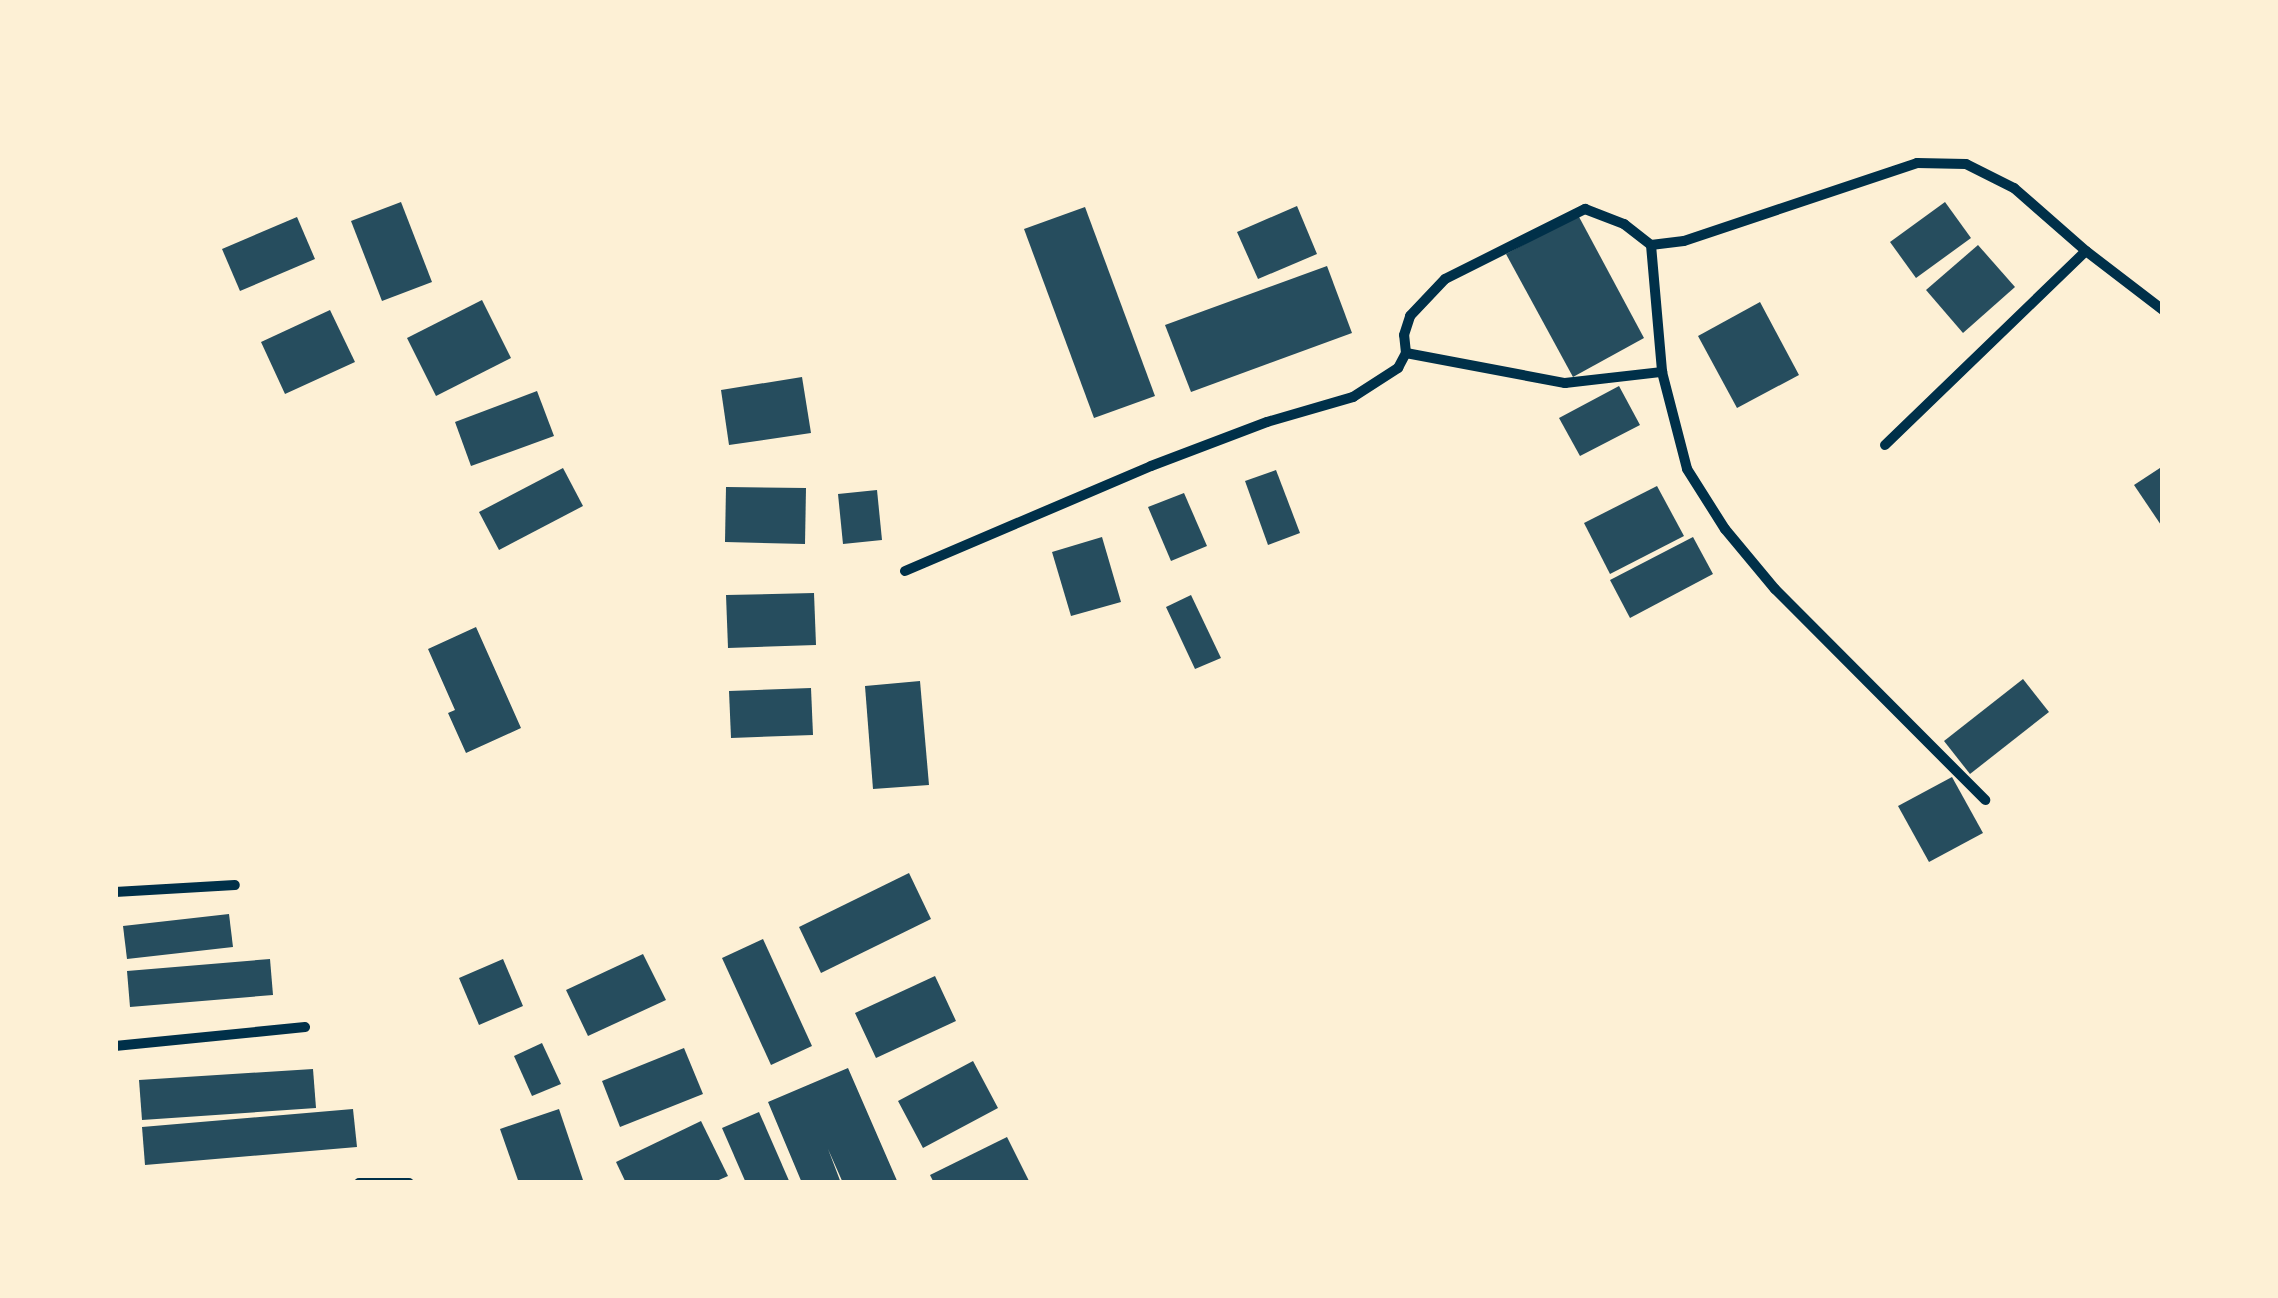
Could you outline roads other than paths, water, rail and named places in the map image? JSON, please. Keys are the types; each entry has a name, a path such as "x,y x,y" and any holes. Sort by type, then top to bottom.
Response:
{"street":[{"path":"905,571 1151,466 1267,422 1354,397 1387,378 1406,352 1404,335 1410,316 1444,279 1585,208 1624,224 1651,245 1684,241 1917,162 1966,164 2014,188 2086,252 2163,310"},
{"path":"1651,245 1662,372 1686,470 1725,529 1774,589 1985,800"},
{"path":"1884,445 2086,252"},
{"path":"1406,352 1565,383 1662,372"},
{"path":"115,892 235,884"},
{"path":"115,1046 305,1028"},
{"path":"359,1183 410,1183"}]}
